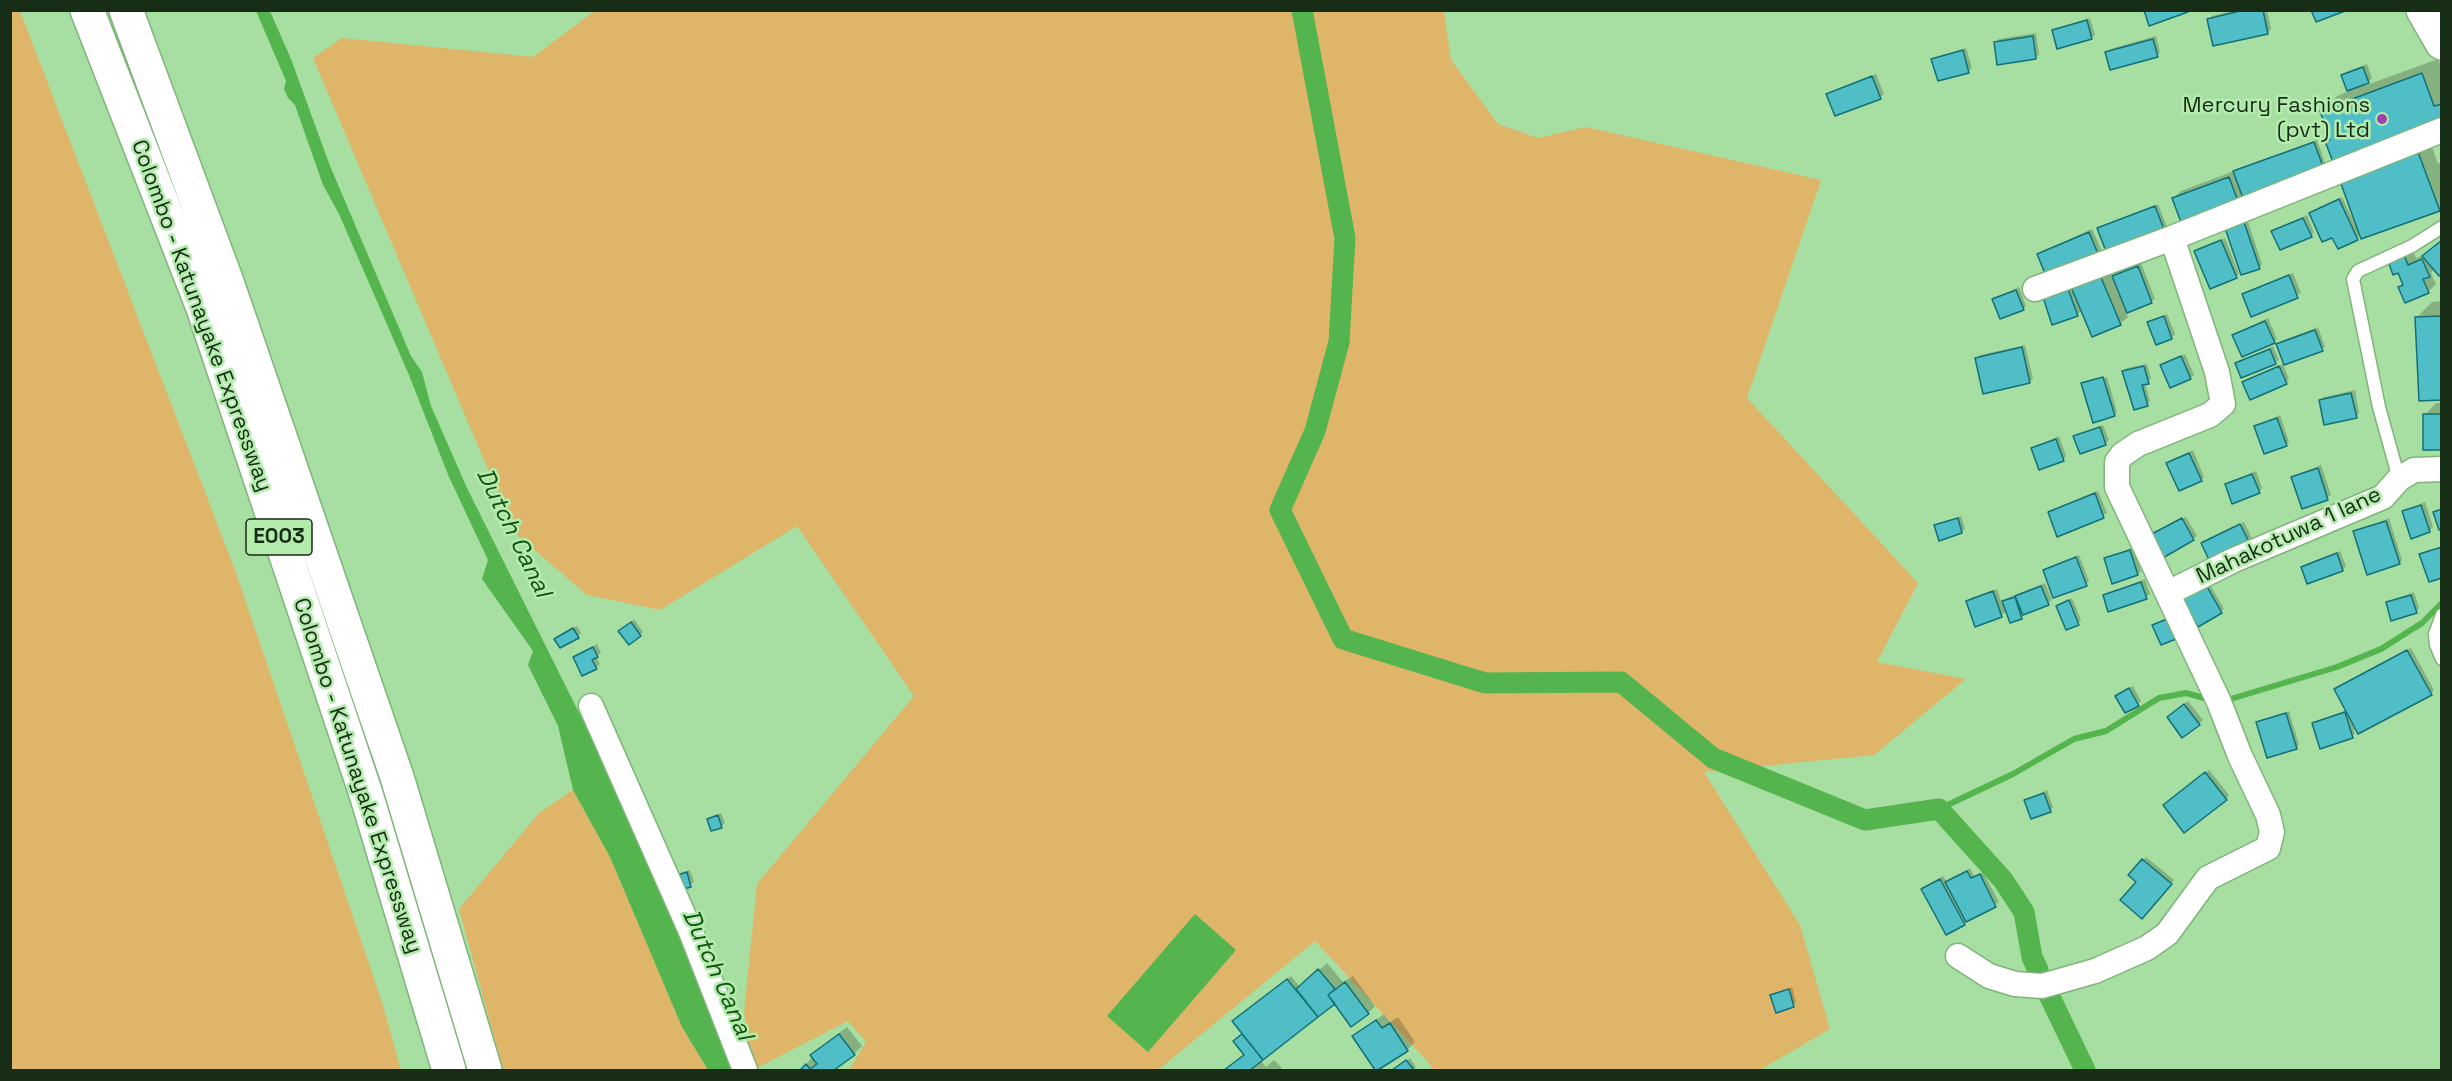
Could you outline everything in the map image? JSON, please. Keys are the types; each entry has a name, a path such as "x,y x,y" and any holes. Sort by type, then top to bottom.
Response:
{"highway":[{"name":"Colombo - Katunayake Expressway","path":"87,10 207,319 366,794 449,1071"},
{"name":"Colombo - Katunayake Expressway","path":"126,10 227,282 397,777 485,1071"},
{"path":"2423,10 2442,43"}],"street":[{"path":"2035,289 2172,238 2442,130"},
{"path":"1958,956 1989,976 2015,984 2042,986 2095,971 2147,948 2167,934 2208,878 2268,848 2272,832 2268,815 2168,593 2117,487 2116,471 2122,455 2138,444 2210,415 2223,404 2217,372 2172,238"},
{"name":"Mahakotuwa 1 lane","path":"2168,593 2234,560 2383,497 2399,479 2414,470 2442,469"},
{"path":"591,706 691,932 746,1071"}],"lane":[{"path":"2399,479 2379,407 2353,279 2358,271 2412,246 2442,227"},
{"path":"2442,615 2435,634 2442,659"}],"shaded area":[{"path":"596,10 1444,11 1451,60 1498,124 1538,138 1586,127 1821,180 1747,398 1918,583 1877,662 1966,679 1874,755 1704,772 1800,925 1830,1029 1760,1070 1432,1070 1430,1064 1315,941 1158,1070 849,1070 866,1042 848,1021 753,1070 744,1011 757,884 914,696 797,526 660,610 587,595 515,533 313,58 342,38 533,57"},
{"path":"10,11 20,11 235,570 382,1002 401,1070 11,1070"},
{"path":"256,11 270,11 291,59 330,166 411,356 422,372 431,406 467,488 600,755 738,1070 708,1070 682,1027 610,857 573,790 558,726 528,665 533,651 482,579 488,560 449,477 409,375 339,214 323,185 295,105 288,98 284,89 286,81"},
{"path":"573,790 610,857 682,1027 708,1070 503,1070 459,909 539,813"},
{"path":"1195,914 1236,950 1148,1052 1107,1016"}],"building":[{"path":"2144,10 2188,10 2188,12 2149,26"},
{"path":"2244,10 2263,10 2268,34 2213,46 2207,19"},
{"path":"2311,10 2345,10 2345,11 2316,22"},
{"path":"2087,20 2092,39 2057,49 2052,30"},
{"path":"2033,36 2036,59 1997,65 1994,42"},
{"path":"2153,39 2158,57 2110,70 2105,52"},
{"path":"1963,50 1969,73 1938,81 1931,59"},
{"path":"2363,67 2369,83 2347,91 2341,75"},
{"name":"Mercury Fashions (pvt) Ltd","path":"2422,73 2434,106 2442,104 2441,122 2333,162 2325,141 2330,140 2320,111"},
{"path":"1872,76 1881,99 1835,116 1826,94"},
{"path":"2314,142 2325,172 2244,201 2233,171"},
{"path":"2418,152 2440,211 2361,239 2340,181"},
{"path":"2229,177 2239,204 2182,225 2172,198"},
{"path":"2339,199 2358,240 2338,249 2332,238 2322,242 2309,213"},
{"path":"2155,206 2165,232 2107,254 2097,228"},
{"path":"2303,218 2312,237 2280,250 2271,231"},
{"path":"2244,222 2260,269 2241,275 2225,228"},
{"path":"2089,232 2098,254 2046,276 2037,254"},
{"path":"2221,240 2237,278 2210,289 2194,251"},
{"path":"2442,240 2442,274 2439,276 2422,256"},
{"path":"2404,255 2408,265 2422,259 2430,277 2423,279 2429,293 2405,303 2398,287 2403,285 2398,273 2393,275 2388,261"},
{"path":"2138,266 2152,303 2127,313 2112,276"},
{"path":"2100,275 2121,325 2092,337 2071,287"},
{"path":"2289,275 2298,298 2251,317 2242,294"},
{"path":"2068,289 2078,316 2052,325 2043,297"},
{"path":"2016,290 2024,310 2000,319 1992,299"},
{"path":"2164,316 2172,339 2156,345 2147,322"},
{"path":"2442,316 2442,400 2419,401 2415,317"},
{"path":"2265,321 2275,343 2242,357 2232,335"},
{"path":"2315,330 2323,351 2284,365 2276,344"},
{"path":"2022,347 2030,383 1983,394 1975,358"},
{"path":"2270,349 2276,364 2241,378 2235,363"},
{"path":"2181,356 2191,379 2170,388 2160,365"},
{"path":"2144,366 2149,384 2142,385 2148,406 2134,410 2122,371"},
{"path":"2279,366 2287,384 2250,400 2242,382"},
{"path":"2103,377 2115,416 2093,423 2081,383"},
{"path":"2351,393 2357,418 2324,425 2319,400"},
{"path":"2423,414 2442,414 2442,450 2423,450"},
{"path":"2277,418 2287,446 2264,454 2254,426"},
{"path":"2100,427 2106,445 2080,454 2073,436"},
{"path":"2056,439 2064,461 2039,470 2031,448"},
{"path":"2189,453 2202,481 2179,491 2166,463"},
{"path":"2318,468 2328,500 2302,509 2291,477"},
{"path":"2252,474 2260,493 2232,504 2225,484"},
{"path":"2095,493 2104,518 2057,537 2048,512"},
{"path":"2421,505 2430,532 2411,539 2402,511"},
{"path":"2442,509 2442,529 2439,530 2433,512"},
{"path":"1958,518 1962,533 1939,541 1934,525"},
{"path":"2182,518 2194,540 2161,559 2148,536"},
{"path":"2386,521 2400,564 2367,575 2353,531"},
{"path":"2240,524 2251,546 2211,564 2201,543"},
{"path":"2442,547 2442,578 2429,582 2419,554"},
{"path":"2130,550 2138,575 2112,584 2104,558"},
{"path":"2337,553 2343,571 2307,584 2301,567"},
{"path":"2076,557 2087,586 2053,598 2043,570"},
{"path":"2141,582 2147,599 2108,612 2103,595"},
{"path":"2205,583 2222,613 2198,627 2180,597"},
{"path":"2041,586 2049,605 2023,615 2015,596"},
{"path":"1993,591 2002,617 1975,627 1966,601"},
{"path":"2411,595 2417,613 2391,621 2386,602"},
{"path":"2015,597 2022,619 2010,623 2002,601"},
{"path":"2069,600 2079,625 2066,630 2056,606"},
{"path":"2167,619 2176,639 2161,645 2152,625"},
{"path":"631,622 641,636 629,645 618,631"},
{"path":"573,628 579,638 560,648 554,639"},
{"path":"593,647 598,657 592,660 597,669 582,676 573,657"},
{"path":"2407,650 2432,695 2358,734 2334,689"},
{"path":"2129,688 2139,706 2125,713 2115,696"},
{"path":"2184,704 2200,725 2182,738 2167,717"},
{"path":"2345,712 2353,738 2320,749 2312,723"},
{"path":"2286,713 2297,749 2267,758 2256,722"},
{"path":"2205,772 2227,800 2184,833 2163,805"},
{"path":"2044,793 2051,812 2031,819 2024,800"},
{"path":"718,815 722,828 711,831 707,819"},
{"path":"2142,859 2172,884 2142,919 2120,900 2136,882 2128,875"},
{"path":"1967,871 1971,878 1980,874 1996,907 1966,922 1945,882"},
{"path":"687,872 691,887 676,891 672,877"},
{"path":"1940,879 1965,925 1946,935 1921,889"},
{"path":"1318,969 1335,989 1328,995 1335,1004 1318,1017 1296,989"},
{"path":"1287,979 1318,1017 1263,1060 1232,1021"},
{"path":"1345,982 1369,1014 1351,1027 1328,995"},
{"path":"1789,989 1794,1007 1776,1013 1770,995"},
{"path":"1376,1020 1382,1028 1390,1023 1408,1051 1378,1070 1375,1070 1352,1036"},
{"path":"839,1034 855,1055 834,1070 800,1070 806,1064 810,1069 817,1064 810,1055"},
{"path":"1242,1034 1263,1060 1250,1070 1224,1070 1244,1055 1233,1041"},
{"path":"1406,1060 1414,1070 1392,1070"}],"waterway":[{"path":"1302,10 1345,238 1339,342 1315,431 1280,510 1343,639 1485,683 1621,682 1713,758 1865,820 1939,809 2003,880 2024,912 2032,957 2038,970"},
{"path":"2224,701 2337,667 2381,649 2422,623 2442,603"},
{"path":"1939,809 2013,774 2074,739 2106,731 2159,698 2186,693 2211,700"},
{"path":"2049,995 2085,1070"}],"place":[{"name":"Mercury Fashions (pvt) Ltd","path":"2382,119"}],"water label":[{"name":"Dutch Canal","path":"513,533"},
{"name":"Dutch Canal","path":"717,975"}]}
